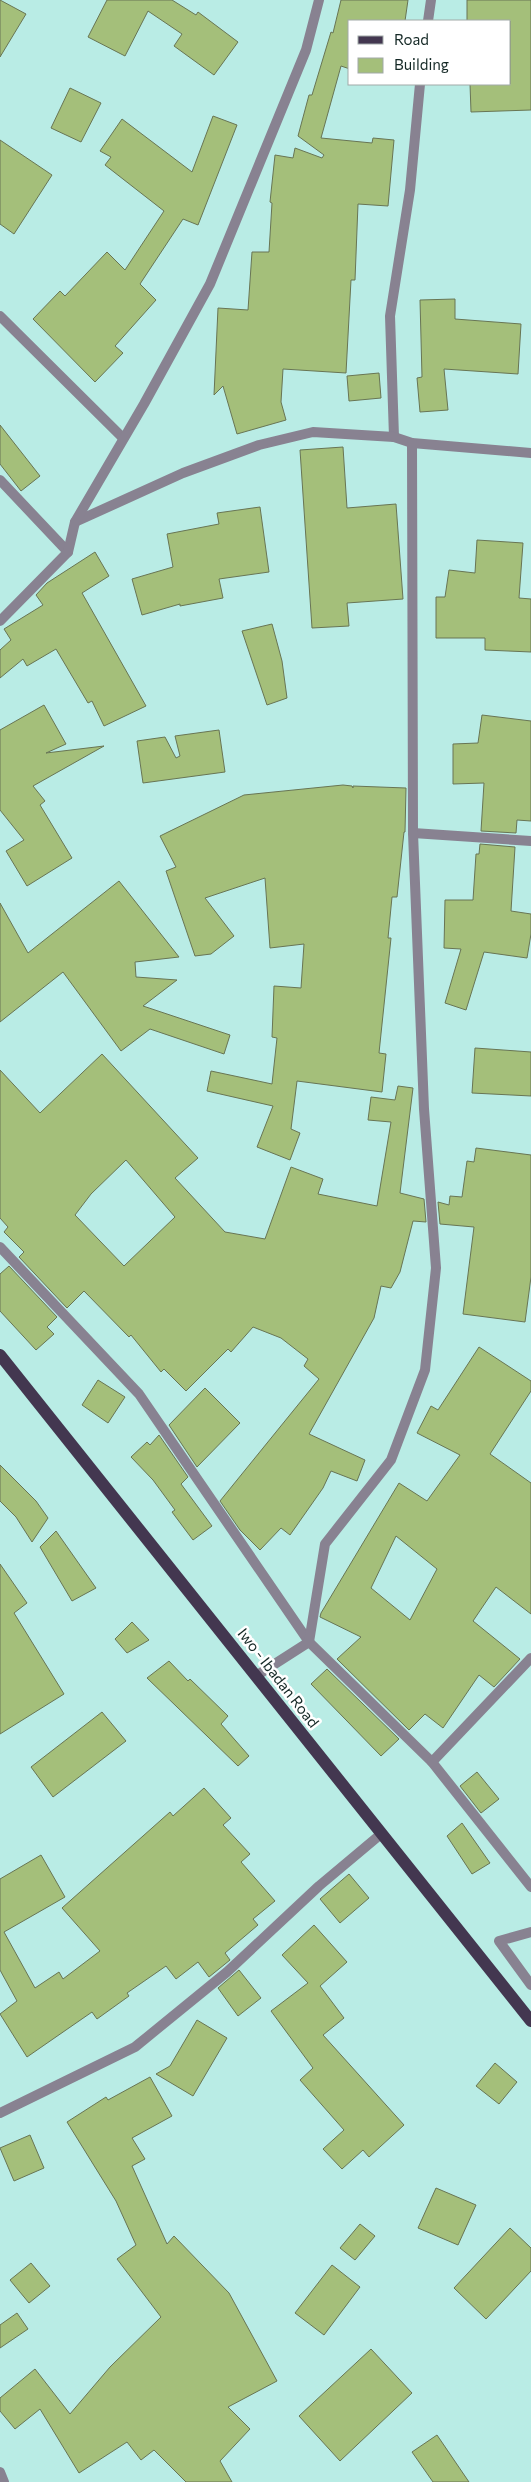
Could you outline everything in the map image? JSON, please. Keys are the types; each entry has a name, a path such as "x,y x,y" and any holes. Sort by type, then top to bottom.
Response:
{"main road":[{"name":"Iwo - Ibadan Road","path":"0,1355 531,2021"}],"street":[{"path":"0,620 68,552 75,522 144,404 210,284 306,50 319,0"},
{"path":"428,20 432,0"},
{"path":"394,437 390,316 410,190 420,85"},
{"path":"0,316 123,438"},
{"path":"75,522 183,473 259,446 313,432 394,437 412,443 531,453"},
{"path":"256,1676 309,1642 325,1544 391,1460 425,1370 436,1268 424,1108 413,832 412,443"},
{"path":"0,480 68,552"},
{"path":"413,832 531,841"},
{"path":"0,1247 139,1394 309,1642 432,1762 531,1887"},
{"path":"432,1762 531,1658"},
{"path":"0,2113 135,2047 228,1972 318,1886 381,1834"},
{"path":"531,1932 500,1941 531,1985"},
{"path":"0,2472 4,2482"}],"building":[{"path":"0,0 26,14 0,57"},
{"path":"107,0 172,0 196,15 198,12 238,42 214,75 174,46 182,34 148,11 125,56 88,37"},
{"path":"341,0 408,0 405,20 348,20 348,68 341,66 321,138 372,143 373,138 394,140 388,206 358,204 355,280 351,280 346,373 283,369 281,402 286,420 237,434 223,386 214,395 218,308 248,310 252,252 269,252 272,203 270,202 275,155 293,158 295,148 322,158 324,155 298,136 309,95 312,95 331,32 333,33"},
{"path":"467,0 531,0 531,110 471,112 470,85 511,85 511,20 467,20"},
{"path":"70,88 101,103 81,142 51,128"},
{"path":"213,116 237,125 198,225 183,219 140,284 156,300 115,346 123,353 95,382 33,319 60,291 65,296 107,252 125,270 164,211 105,165 111,157 100,151 122,119 192,172"},
{"path":"0,140 52,175 14,234 0,224"},
{"path":"455,299 455,319 521,324 518,374 444,369 448,410 420,412 417,378 422,377 420,300"},
{"path":"379,373 381,398 349,401 347,376"},
{"path":"0,425 40,476 21,491 0,464"},
{"path":"343,447 347,508 396,504 403,599 347,603 349,626 312,628 300,450"},
{"path":"260,507 269,572 219,579 223,598 180,606 180,604 142,615 132,579 173,567 167,534 219,524 217,513"},
{"path":"477,540 523,543 519,598 531,599 531,652 485,650 485,638 436,638 436,597 445,597 449,570 475,573"},
{"path":"95,552 109,576 82,593 146,706 104,726 92,701 88,703 56,649 27,666 23,659 0,678 0,650 11,640 4,629 43,605 36,595 47,583"},
{"path":"272,624 282,661 287,698 267,705 242,631"},
{"path":"44,705 66,744 46,753 104,746 33,786 45,801 40,805 72,858 27,886 6,851 24,840 0,810 0,730"},
{"path":"482,715 531,721 531,821 517,820 516,833 481,831 484,783 453,784 453,744 478,743"},
{"path":"219,730 225,772 143,783 137,741 165,737 176,758 180,756 175,736"},
{"path":"343,785 352,786 353,788 353,786 406,788 405,832 397,897 392,897 388,938 391,938 379,1053 386,1054 382,1092 297,1081 291,1129 300,1133 290,1160 257,1147 273,1106 207,1091 211,1071 272,1084 277,1038 272,1037 274,986 301,988 304,944 270,948 265,878 205,898 234,936 211,954 195,956 166,871 176,867 160,836 244,795"},
{"path":"480,844 515,847 511,911 531,914 531,934 527,958 484,952 466,1010 445,1003 461,949 444,948 445,900 473,900 476,854 479,854"},
{"path":"119,881 179,957 135,962 136,977 177,980 143,1006 230,1035 224,1054 150,1029 121,1051 63,972 0,1022 0,903 28,953"},
{"path":"475,1048 531,1052 531,1096 472,1093"},
{"path":"102,1054 198,1158 175,1178 225,1232 265,1239 291,1167 323,1179 318,1194 377,1206 391,1122 368,1120 371,1097 395,1100 398,1086 413,1088 400,1193 424,1199 426,1222 413,1221 400,1272 391,1288 381,1286 374,1318 309,1434 365,1460 357,1481 331,1471 323,1488 290,1535 281,1528 260,1550 240,1530 220,1501 319,1379 304,1366 308,1359 281,1338 253,1327 231,1352 228,1349 186,1391 164,1369 161,1372 131,1335 129,1337 84,1291 67,1308 19,1257 24,1252 4,1232 8,1227 0,1218 0,1070 40,1113","holes":["126,1160 175,1217 124,1266 75,1215 91,1194"]},
{"path":"476,1148 531,1155 531,1277 525,1322 463,1314 474,1227 440,1224 438,1202 449,1205 450,1196 462,1197 467,1161 474,1162"},
{"path":"9,1266 57,1317 47,1327 54,1334 36,1350 0,1311 0,1274"},
{"path":"479,1347 531,1381 531,1391 490,1454 531,1483 531,1614 496,1587 473,1621 520,1659 494,1687 479,1675 443,1728 425,1714 409,1730 337,1659 361,1637 320,1617 399,1483 427,1501 460,1455 417,1433 431,1406 438,1410","holes":["396,1536 437,1569 410,1620 371,1588"]},
{"path":"98,1380 125,1397 108,1423 82,1405"},
{"path":"205,1388 240,1423 197,1467 169,1425"},
{"path":"159,1435 188,1477 181,1484 212,1526 193,1540 172,1512 175,1510 153,1480 131,1457 147,1442 150,1445"},
{"path":"0,1465 36,1501 48,1518 32,1542 16,1517 0,1501"},
{"path":"56,1531 96,1588 72,1601 40,1547"},
{"path":"0,1564 27,1603 14,1613 64,1694 0,1734"},
{"path":"132,1622 149,1640 127,1653 115,1639"},
{"path":"169,1661 188,1681 190,1679 228,1716 221,1724 249,1756 238,1766 147,1678"},
{"path":"327,1669 399,1739 381,1756 311,1684"},
{"path":"102,1712 126,1741 53,1797 31,1767"},
{"path":"477,1772 499,1799 481,1813 460,1786"},
{"path":"204,1788 231,1818 223,1825 250,1854 241,1862 275,1901 253,1919 258,1925 225,1953 230,1960 209,1977 198,1962 176,1979 166,1966 127,1993 129,1996 97,2019 92,2012 27,2057 0,2014 17,2001 0,1970 0,1879 41,1855 65,1897 4,1932 35,1988 59,1972 63,1979 100,1951 62,1908 170,1812 173,1816"},
{"path":"462,1823 490,1863 472,1874 447,1836"},
{"path":"349,1874 369,1898 340,1923 320,1899"},
{"path":"314,1925 347,1962 320,1986 344,2018 323,2035 404,2125 369,2157 363,2150 342,2169 323,2149 344,2130 300,2080 313,2068 271,2011 308,1983 282,1955"},
{"path":"239,1970 261,1998 238,2016 218,1988"},
{"path":"197,2020 227,2038 193,2096 156,2074 170,2066"},
{"path":"495,2063 517,2082 499,2104 476,2086"},
{"path":"150,2077 172,2116 132,2138 145,2159 132,2166 167,2244 174,2236 229,2293 277,2381 228,2407 250,2429 220,2461 232,2482 186,2482 154,2450 141,2460 127,2442 79,2473 40,2409 15,2429 0,2411 0,2398 35,2369 70,2414 110,2367 161,2317 117,2259 136,2245 116,2201 67,2122 106,2097 108,2100"},
{"path":"30,2135 44,2168 14,2181 0,2148"},
{"path":"436,2188 476,2205 458,2245 418,2228"},
{"path":"360,2224 375,2236 355,2260 340,2248"},
{"path":"510,2228 531,2248 531,2271 486,2319 454,2288"},
{"path":"31,2263 50,2286 29,2303 10,2280"},
{"path":"332,2265 360,2287 324,2335 295,2313"},
{"path":"17,2313 28,2329 0,2348 0,2325"},
{"path":"371,2349 412,2393 340,2461 299,2416"},
{"path":"437,2435 469,2482 433,2482 412,2452"}]}
